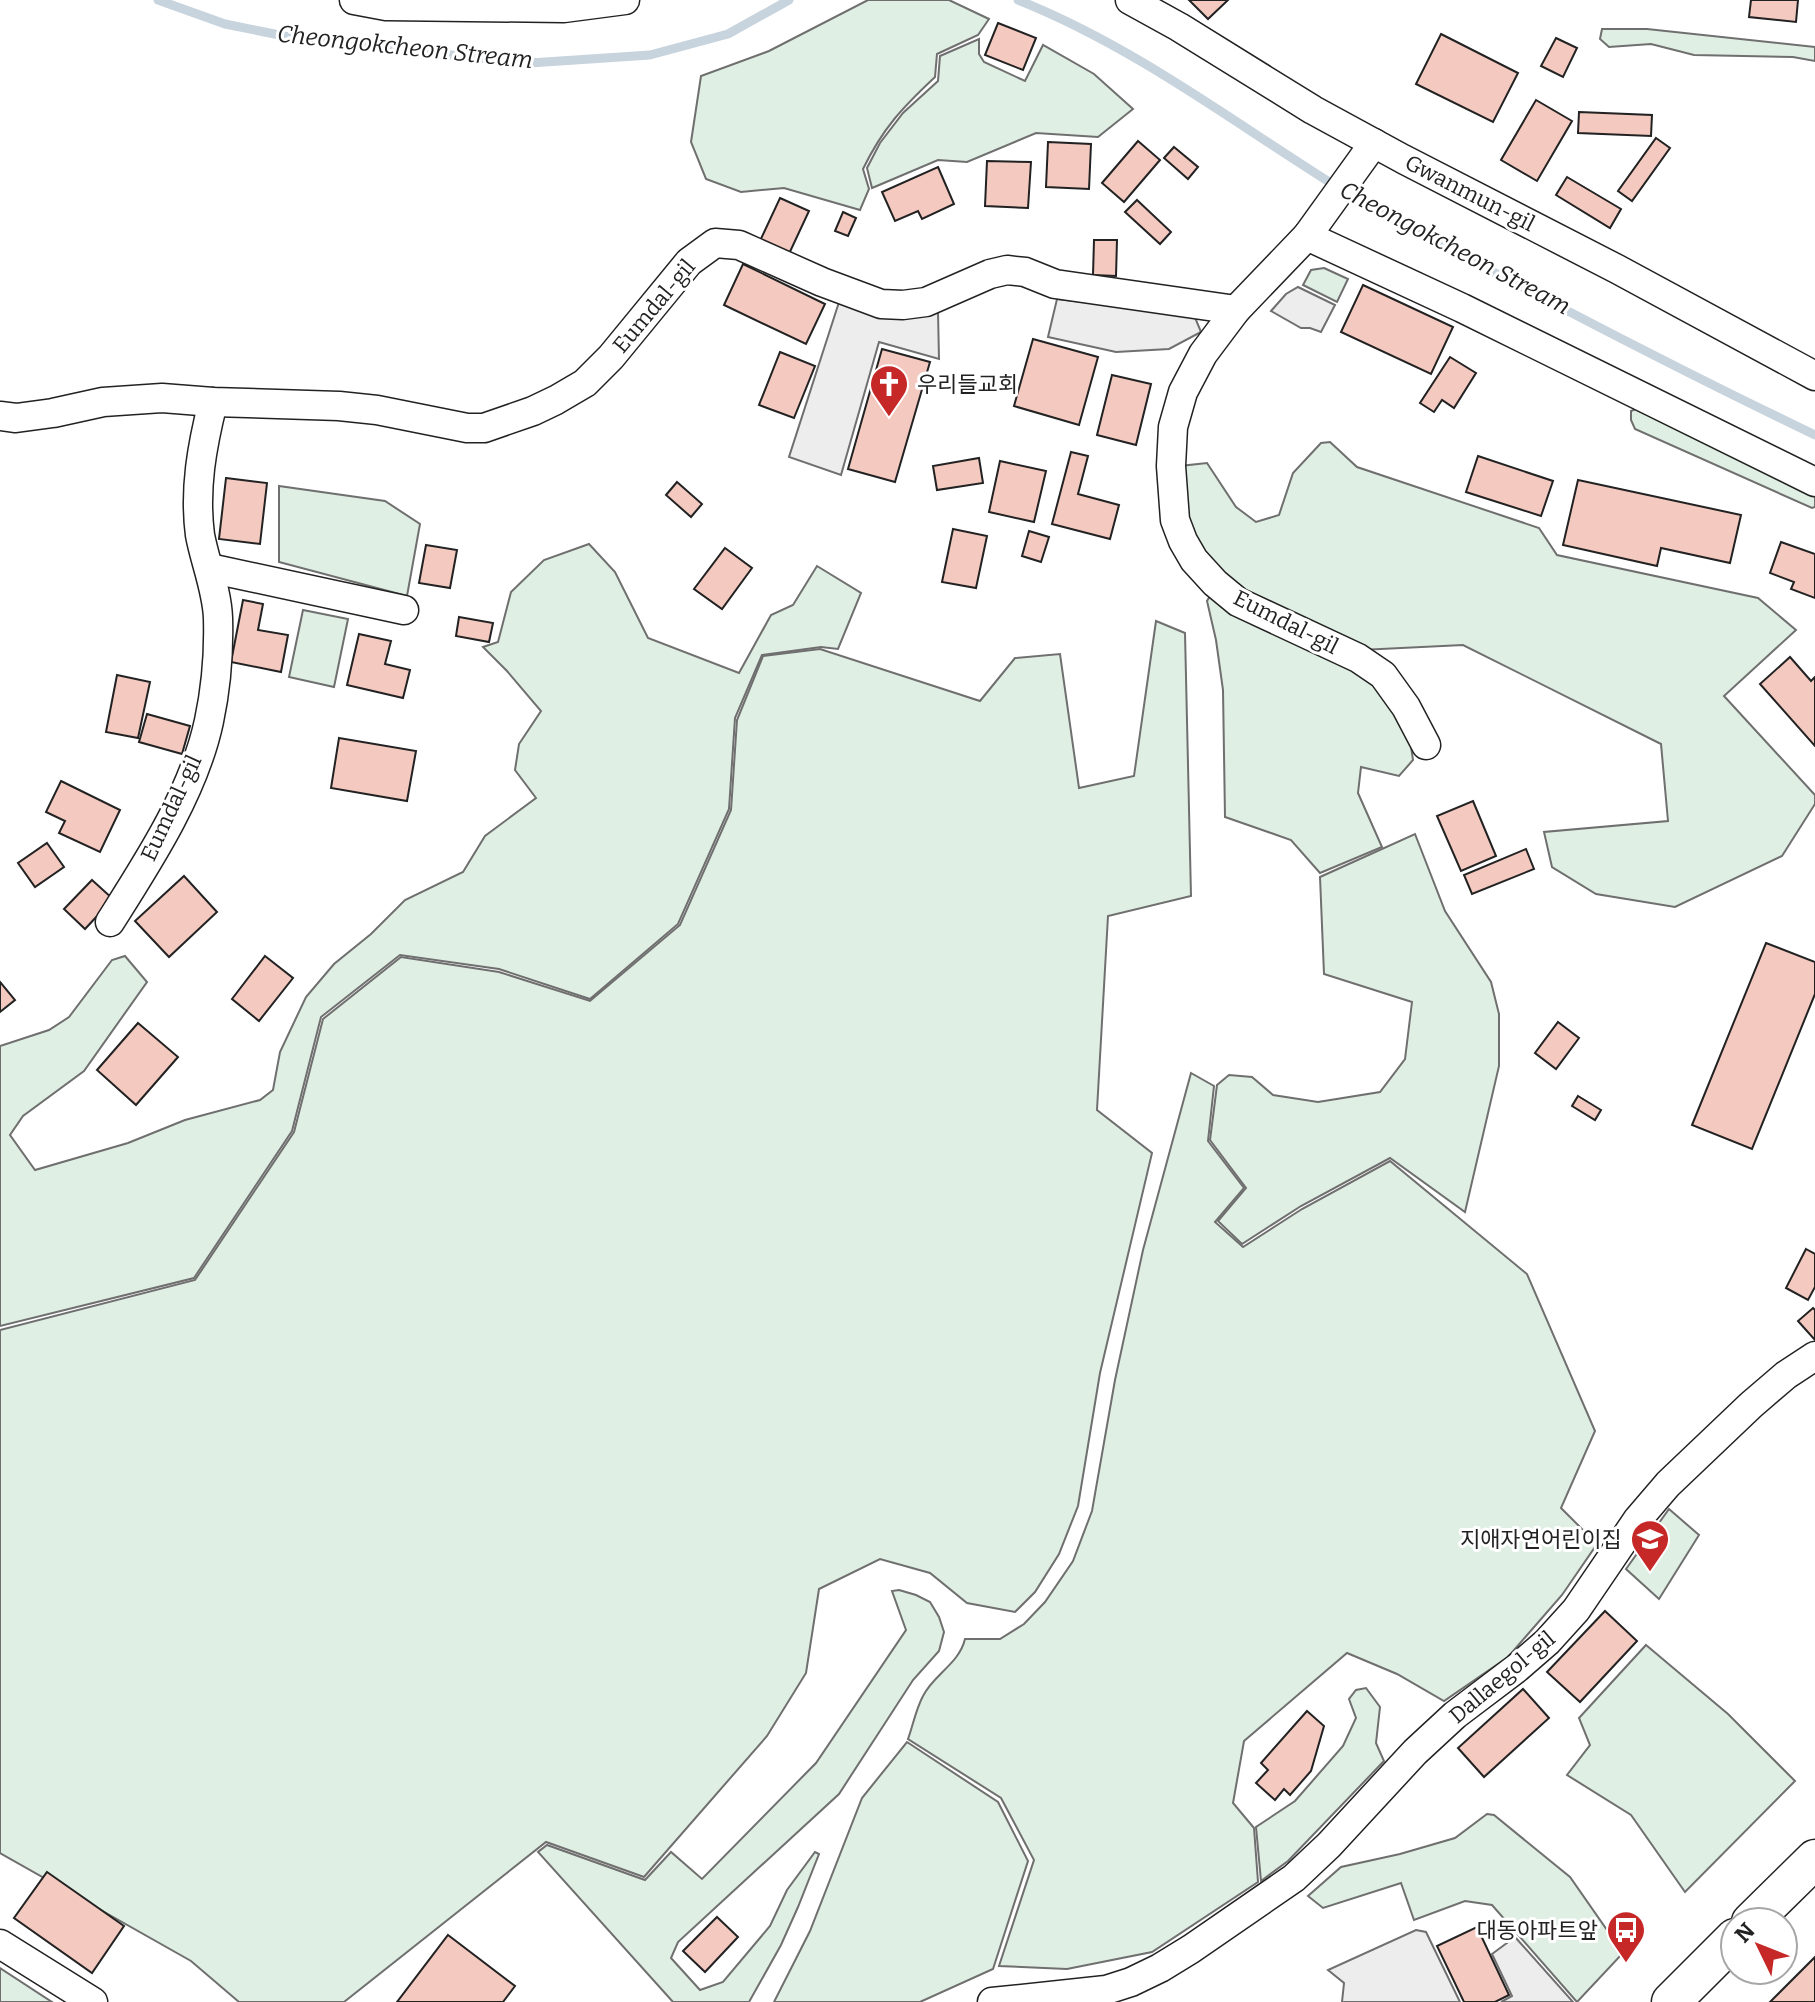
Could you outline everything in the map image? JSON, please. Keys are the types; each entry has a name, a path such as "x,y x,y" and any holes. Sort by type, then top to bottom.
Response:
{"street":[{"path":"354,0 386,6 445,4 564,8 625,0"},
{"name":"Gwanmun-gil","path":"1137,2 1313,110 1368,153 1617,269 1815,376"},
{"name":"Eumdal-gil","path":"1368,153 1313,228 1236,310 1203,354 1183,392 1173,427 1171,466 1175,520 1194,560 1238,602 1358,658 1383,675 1406,707 1426,745"},
{"path":"1313,228 1462,308 1815,482"},
{"name":"Eumdal-gil","path":"0,416 16,418 103,402 162,398 352,407 467,428 484,428 556,400 594,376 689,262 715,243 739,245 881,304 926,302 990,274 1007,270 1025,272 1055,284 1236,310"},
{"name":"Eumdal-gil","path":"110,922 168,824 191,777 209,722 218,614 197,508 201,461 213,402"},
{"path":"209,568 404,610"},
{"name":"Dallaegol-gil","path":"992,2002 1106,1990 1131,1982 1191,1949 1294,1878 1415,1752 1455,1715 1547,1642 1576,1610 1638,1519 1668,1484 1751,1405 1786,1375 1815,1356"},
{"path":"1767,1906 1815,1859"},
{"path":"0,1944 93,2002"},
{"path":"1671,2002 1719,1954"},
{"name":"Dallaegol-gil","path":"1119,2002 1160,1968"}],"green space":[{"path":"868,0 949,0 989,19 978,35 937,54 935,77 894,119 863,169 869,189 860,210 784,188 741,192 706,179 691,142 701,76 769,51"},
{"path":"1602,29 1647,29 1815,47 1815,61 1793,57 1694,55 1651,44 1609,47 1600,39"},
{"path":"979,39 979,54 984,62 1025,81 1043,45 1094,74 1133,109 1098,137 1036,133 967,162 938,160 872,188 867,168 880,143 903,113 938,81 940,56"},
{"path":"1324,268 1348,279 1337,302 1303,285 1311,270"},
{"path":"1638,408 1815,490 1815,507 1635,429 1631,411"},
{"path":"1330,442 1357,467 1539,528 1557,555 1758,598 1796,630 1724,696 1815,795 1815,804 1782,856 1675,907 1596,894 1552,867 1544,832 1668,821 1661,744 1463,645 1360,650 1242,595 1189,537 1180,466 1207,463 1236,507 1256,522 1279,515 1293,473 1321,443"},
{"path":"279,486 385,501 420,524 407,596 279,562"},
{"path":"589,544 615,572 648,638 739,673 771,615 793,605 817,566 861,593 838,649 821,647 762,655 735,718 729,809 678,924 590,999 499,969 400,955 321,1017 292,1131 194,1278 0,1326 0,1046 49,1030 69,1017 112,960 125,956 147,982 84,1071 23,1116 10,1135 35,1170 128,1143 185,1120 260,1100 273,1090 280,1052 306,997 334,964 371,934 405,900 463,872 485,836 536,798 515,770 519,744 541,711 483,647 498,642 511,592 544,560"},
{"path":"1213,591 1378,683 1411,746 1413,760 1399,776 1361,767 1358,793 1382,847 1320,873 1291,840 1225,817 1223,690 1207,601"},
{"path":"303,610 348,619 334,687 289,677"},
{"path":"1156,621 1185,633 1191,896 1108,916 1097,1110 1152,1153 1100,1373 1078,1506 1059,1554 1035,1592 1015,1612 967,1603 930,1573 880,1559 819,1589 806,1673 767,1736 644,1877 546,1842 344,2002 239,2002 191,1961 0,1853 0,1330 195,1280 294,1132 323,1019 401,957 499,972 590,1001 680,925 731,810 737,720 763,656 820,649 980,701 1015,658 1060,654 1079,788 1134,776"},
{"path":"1415,834 1445,911 1491,982 1499,1014 1499,1066 1465,1212 1390,1158 1301,1206 1242,1244 1218,1221 1246,1188 1210,1140 1217,1085 1229,1075 1252,1077 1273,1095 1318,1102 1380,1092 1405,1059 1412,1002 1324,974 1320,877"},
{"path":"1191,1073 1214,1086 1208,1141 1244,1188 1215,1222 1243,1247 1302,1209 1390,1161 1527,1274 1595,1431 1561,1508 1597,1544 1562,1595 1508,1657 1444,1701 1397,1674 1347,1653 1244,1741 1233,1803 1254,1828 1258,1882 1152,1952 1067,1969 999,1966 1034,1860 1001,1798 908,1739 923,1696 952,1662 965,1639 1000,1639 1024,1624 1045,1602 1073,1561 1092,1511 1115,1380 1143,1250"},
{"path":"1669,1509 1699,1535 1659,1599 1626,1569"},
{"path":"899,1590 930,1602 944,1632 939,1651 913,1680 839,1794 678,1942 671,1958 700,1990 723,1982 770,1926 787,1890 815,1852 819,1854 781,1945 749,2002 673,2002 538,1852 547,1845 645,1880 671,1852 702,1879 816,1763 906,1630 892,1591"},
{"path":"1646,1645 1728,1714 1795,1781 1685,1892 1631,1815 1567,1775 1590,1745 1579,1718"},
{"path":"1366,1688 1380,1707 1376,1743 1384,1761 1288,1861 1261,1881 1256,1827 1295,1801 1343,1746 1356,1718 1349,1699 1356,1690"},
{"path":"907,1742 998,1802 1028,1861 993,1969 920,2002 774,2002 810,1931 862,1798"},
{"path":"1487,1814 1494,1815 1570,1877 1623,1953 1577,2002 1492,1905 1465,1901 1414,1920 1401,1883 1323,1908 1308,1896 1341,1867 1455,1838"},
{"path":"0,1968 52,2002 0,2002"}],"shaded area":[{"path":"1298,287 1335,305 1321,332 1301,328 1271,311 1286,294"},
{"path":"840,299 938,312 939,359 879,342 841,475 789,457"},
{"path":"1057,299 1194,315 1201,332 1169,349 1116,352 1048,337"},
{"path":"1416,1930 1426,1932 1460,2002 1342,2002 1344,1983 1328,1970"},
{"path":"1515,1937 1573,2002 1501,2002 1512,1996 1492,1954"}],"building":[{"path":"1189,0 1228,0 1208,19"},
{"path":"1751,0 1798,0 1796,22 1749,17"},
{"path":"998,23 1036,38 1023,70 985,55"},
{"path":"1441,34 1518,73 1493,122 1416,84"},
{"path":"1556,38 1577,48 1563,77 1541,66"},
{"path":"1536,100 1572,121 1537,181 1501,160"},
{"path":"1579,112 1652,115 1651,136 1578,133"},
{"path":"1656,138 1670,148 1632,201 1618,191"},
{"path":"1138,141 1160,160 1124,202 1102,183"},
{"path":"1048,142 1091,144 1089,189 1046,187"},
{"path":"1174,147 1198,167 1188,179 1164,158"},
{"path":"987,161 1031,162 1028,208 985,206"},
{"path":"938,167 954,204 922,219 918,211 895,221 882,192"},
{"path":"1567,177 1621,209 1610,228 1556,195"},
{"path":"780,198 809,211 788,256 759,243"},
{"path":"1137,200 1171,232 1160,244 1125,212"},
{"path":"843,212 856,218 848,236 835,231"},
{"path":"1094,240 1117,240 1116,276 1093,275"},
{"path":"743,264 825,304 806,344 724,305"},
{"path":"1363,285 1453,327 1431,374 1341,332"},
{"path":"1033,339 1098,357 1079,425 1014,406"},
{"path":"882,349 930,362 895,482 848,469"},
{"path":"780,352 815,366 794,418 759,405"},
{"path":"1450,357 1476,373 1454,408 1442,400 1434,412 1420,403"},
{"path":"1112,375 1151,384 1136,445 1097,435"},
{"path":"1071,452 1088,456 1078,494 1119,505 1110,539 1052,524"},
{"path":"1478,456 1553,481 1541,516 1466,492"},
{"path":"979,458 983,483 937,490 933,466"},
{"path":"1000,461 1046,471 1034,522 989,512"},
{"path":"226,478 267,483 260,544 219,539"},
{"path":"1578,480 1741,515 1730,563 1661,548 1657,566 1563,545"},
{"path":"677,482 702,504 691,517 666,495"},
{"path":"953,529 987,536 976,588 942,582"},
{"path":"1029,531 1049,537 1041,562 1022,556"},
{"path":"1781,542 1815,554 1815,598 1791,589 1794,582 1770,573"},
{"path":"426,545 457,550 450,588 419,583"},
{"path":"725,548 752,568 722,609 694,589"},
{"path":"243,600 263,604 258,630 288,635 281,672 231,662"},
{"path":"459,617 493,623 489,642 456,636"},
{"path":"359,634 391,641 385,664 410,670 403,698 347,685"},
{"path":"1790,657 1811,681 1815,677 1815,746 1760,684"},
{"path":"117,675 150,682 138,738 106,732"},
{"path":"147,714 190,726 182,754 139,742"},
{"path":"339,738 416,751 407,801 331,788"},
{"path":"61,781 120,810 100,852 59,833 65,821 46,812"},
{"path":"1473,801 1496,856 1461,871 1437,816"},
{"path":"47,843 64,867 35,887 18,863"},
{"path":"1526,849 1534,869 1472,894 1464,875"},
{"path":"184,876 217,912 169,957 135,921"},
{"path":"92,880 113,899 85,929 64,909"},
{"path":"1766,943 1815,962 1815,994 1752,1149 1692,1125"},
{"path":"265,956 293,978 259,1021 232,999"},
{"path":"0,982 15,1000 0,1012"},
{"path":"1558,1022 1579,1038 1556,1069 1535,1053"},
{"path":"138,1023 178,1057 136,1105 97,1070"},
{"path":"1578,1096 1601,1110 1595,1120 1572,1106"},
{"path":"1806,1249 1815,1254 1815,1287 1808,1300 1786,1288"},
{"path":"1813,1308 1815,1310 1815,1340 1798,1321"},
{"path":"1605,1611 1637,1641 1580,1702 1547,1672"},
{"path":"1523,1689 1549,1718 1484,1777 1458,1748"},
{"path":"1307,1711 1324,1726 1311,1771 1290,1795 1284,1789 1275,1800 1256,1783 1268,1770 1261,1763"},
{"path":"47,1872 124,1926 92,1973 14,1918"},
{"path":"717,1917 738,1937 705,1972 683,1951"},
{"path":"1477,1927 1509,1995 1495,2002 1464,2002 1437,1946"},
{"path":"448,1935 515,1986 503,2002 397,2002"},
{"path":"1815,1957 1815,2002 1770,2002 1786,1986 1799,1986 1799,1973"}],"waterway":[{"name":"Cheongokcheon Stream","path":"158,0 225,24 304,40 530,63 650,55 728,34 789,0"},
{"name":"Cheongokcheon Stream","path":"1018,0 1114,46 1398,223 1815,435"}],"place":[{"name":"우리들교회","path":"889,418"},
{"name":"지애자연어린이집","path":"1650,1573"},
{"name":"대동아파트앞","path":"1626,1964"}]}
